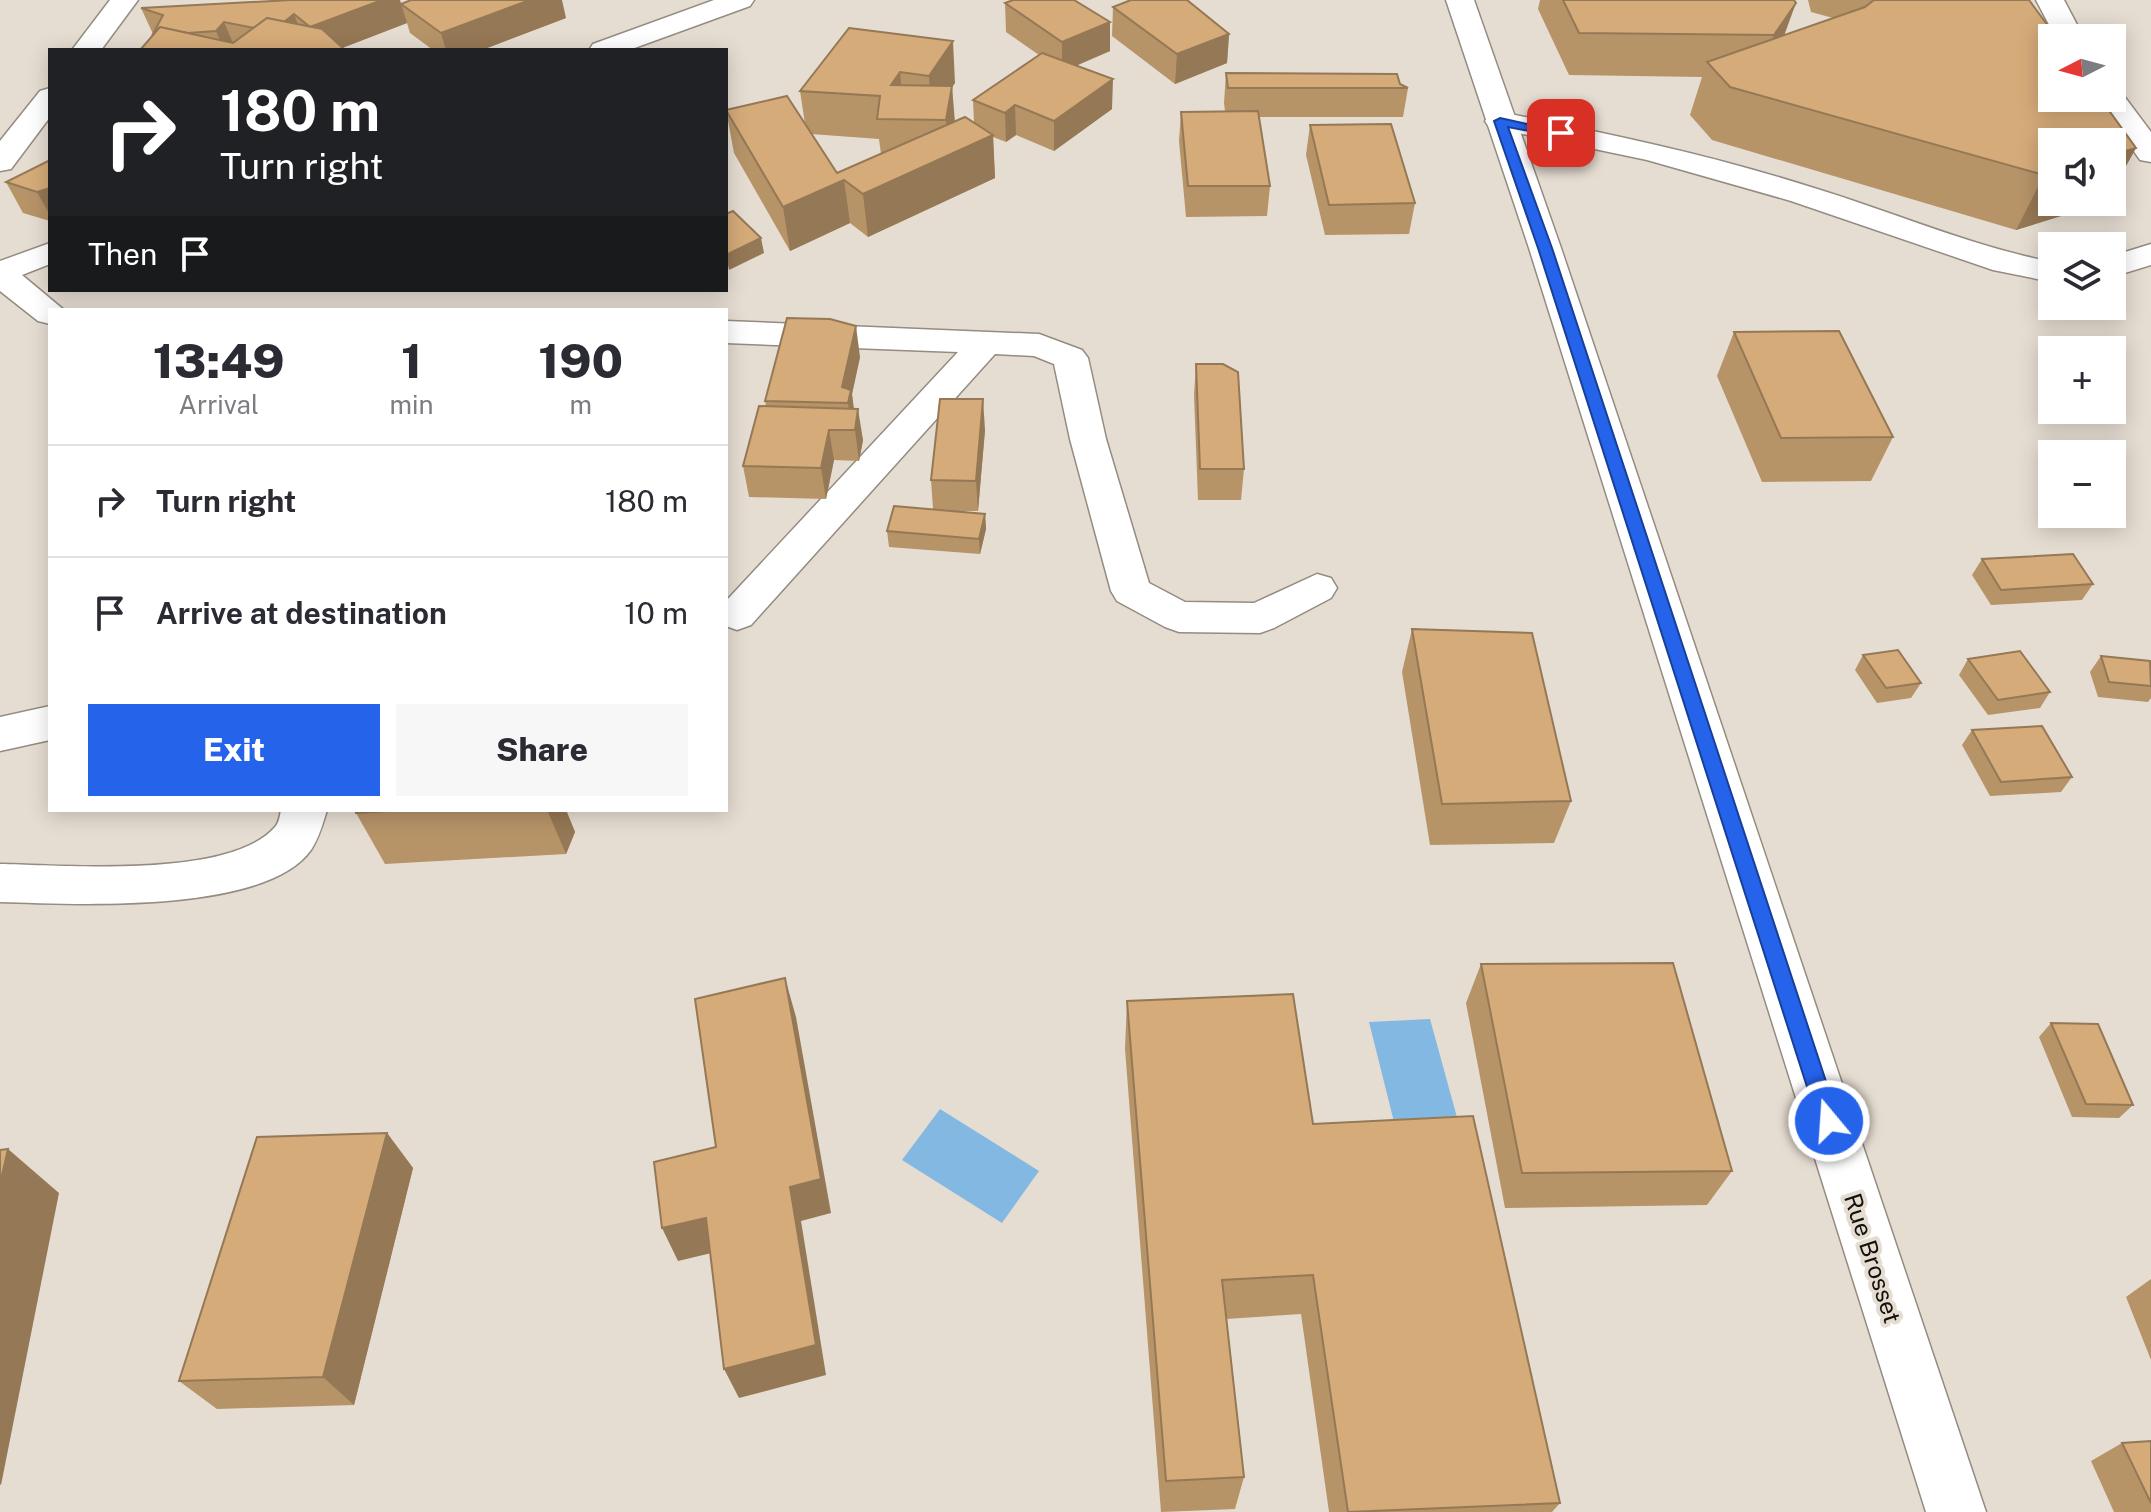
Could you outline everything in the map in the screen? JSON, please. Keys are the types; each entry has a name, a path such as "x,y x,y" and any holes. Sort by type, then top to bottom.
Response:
{"main road":[{"path":"88,48 124,0"},
{"path":"608,48 740,0"},
{"name":"Rue Brosset","path":"1460,0 1550,263 1956,1512"},
{"path":"2050,0 2063,24"},
{"path":"0,162 48,100"},
{"path":"2121,112 2151,153"},
{"path":"1500,121 1652,152 1802,194 2005,263 2038,269"},
{"path":"48,254 0,273 48,312"},
{"path":"2126,262 2151,254"},
{"path":"728,332 1039,345 1070,358 1088,439 1131,591 1179,617 1260,618 1317,588"},
{"path":"737,615 987,342"},
{"path":"0,734 48,723"},
{"path":"0,883 189,882 229,874 267,858 295,837 303,812"}],"water":[{"path":"1430,1019 1458,1121 1396,1130 1369,1022"},
{"path":"940,1109 1039,1171 1002,1223 902,1160"}],"building":[{"path":"291,0 382,0 310,27 294,14 284,22 267,18 254,28 224,22 216,31 188,33 160,27 152,36 163,15 141,8"},
{"path":"411,0 530,0 441,33 401,4"},
{"path":"1013,0 1074,0 1110,22 1062,42 1005,3"},
{"path":"1131,0 1187,0 1229,34 1177,54 1113,7"},
{"path":"1563,0 1794,0 1796,3 1774,35 1579,33"},
{"path":"1874,0 2029,0 2047,24 2038,24 2038,112 2110,112 2122,128 2038,128 2038,173 1730,87 1707,62 1865,7"},
{"path":"267,18 322,29 343,48 142,48 160,27 233,43"},
{"path":"849,28 953,41 929,76 900,72 891,85 952,86 946,120 877,119 880,96 800,91"},
{"path":"1042,53 1113,79 1054,121 1015,105 1005,113 973,100"},
{"path":"1226,73 1397,74 1400,84 1408,88 1228,88"},
{"path":"787,96 837,173 965,117 993,135 863,194 844,180 783,207 728,110"},
{"path":"1258,111 1270,186 1188,186 1181,112"},
{"path":"1391,124 1415,203 1329,205 1310,125"},
{"path":"2126,134 2136,148 2126,151"},
{"path":"48,161 48,189 37,192 6,182"},
{"path":"733,211 761,238 728,254 728,213"},
{"path":"787,318 830,319 856,326 842,387 851,390 848,403 765,401"},
{"path":"1839,331 1893,437 1781,438 1734,332"},
{"path":"1196,364 1223,364 1238,372 1244,469 1200,469"},
{"path":"940,399 983,399 976,481 931,480"},
{"path":"759,406 858,409 855,430 829,430 821,468 743,466"},
{"path":"894,506 985,514 979,539 887,531"},
{"path":"2073,554 2093,584 2001,590 1982,559"},
{"path":"1412,629 1532,633 1571,801 1442,804"},
{"path":"1898,650 1921,683 1886,688 1863,655"},
{"path":"2020,651 2050,692 1998,700 1968,659"},
{"path":"2101,656 2150,661 2151,686 2109,682"},
{"path":"2042,726 2072,777 2001,782 1972,730"},
{"path":"1673,963 1732,1171 1522,1173 1481,964"},
{"path":"785,978 821,1179 790,1187 816,1345 724,1369 706,1218 662,1228 654,1162 716,1147 695,999"},
{"path":"1293,994 1313,1124 1473,1116 1560,1503 1348,1512 1313,1275 1222,1280 1244,1477 1166,1481 1127,1001"},
{"path":"2051,1023 2098,1024 2133,1105 2086,1104"},
{"path":"387,1133 323,1377 179,1381 257,1137"},
{"path":"8,1149 0,1184 0,1150"},
{"path":"2151,1441 2151,1503 2122,1443"}],"route":[{"path":"1561,133 1500,121 1545,248 1829,1121"}]}
